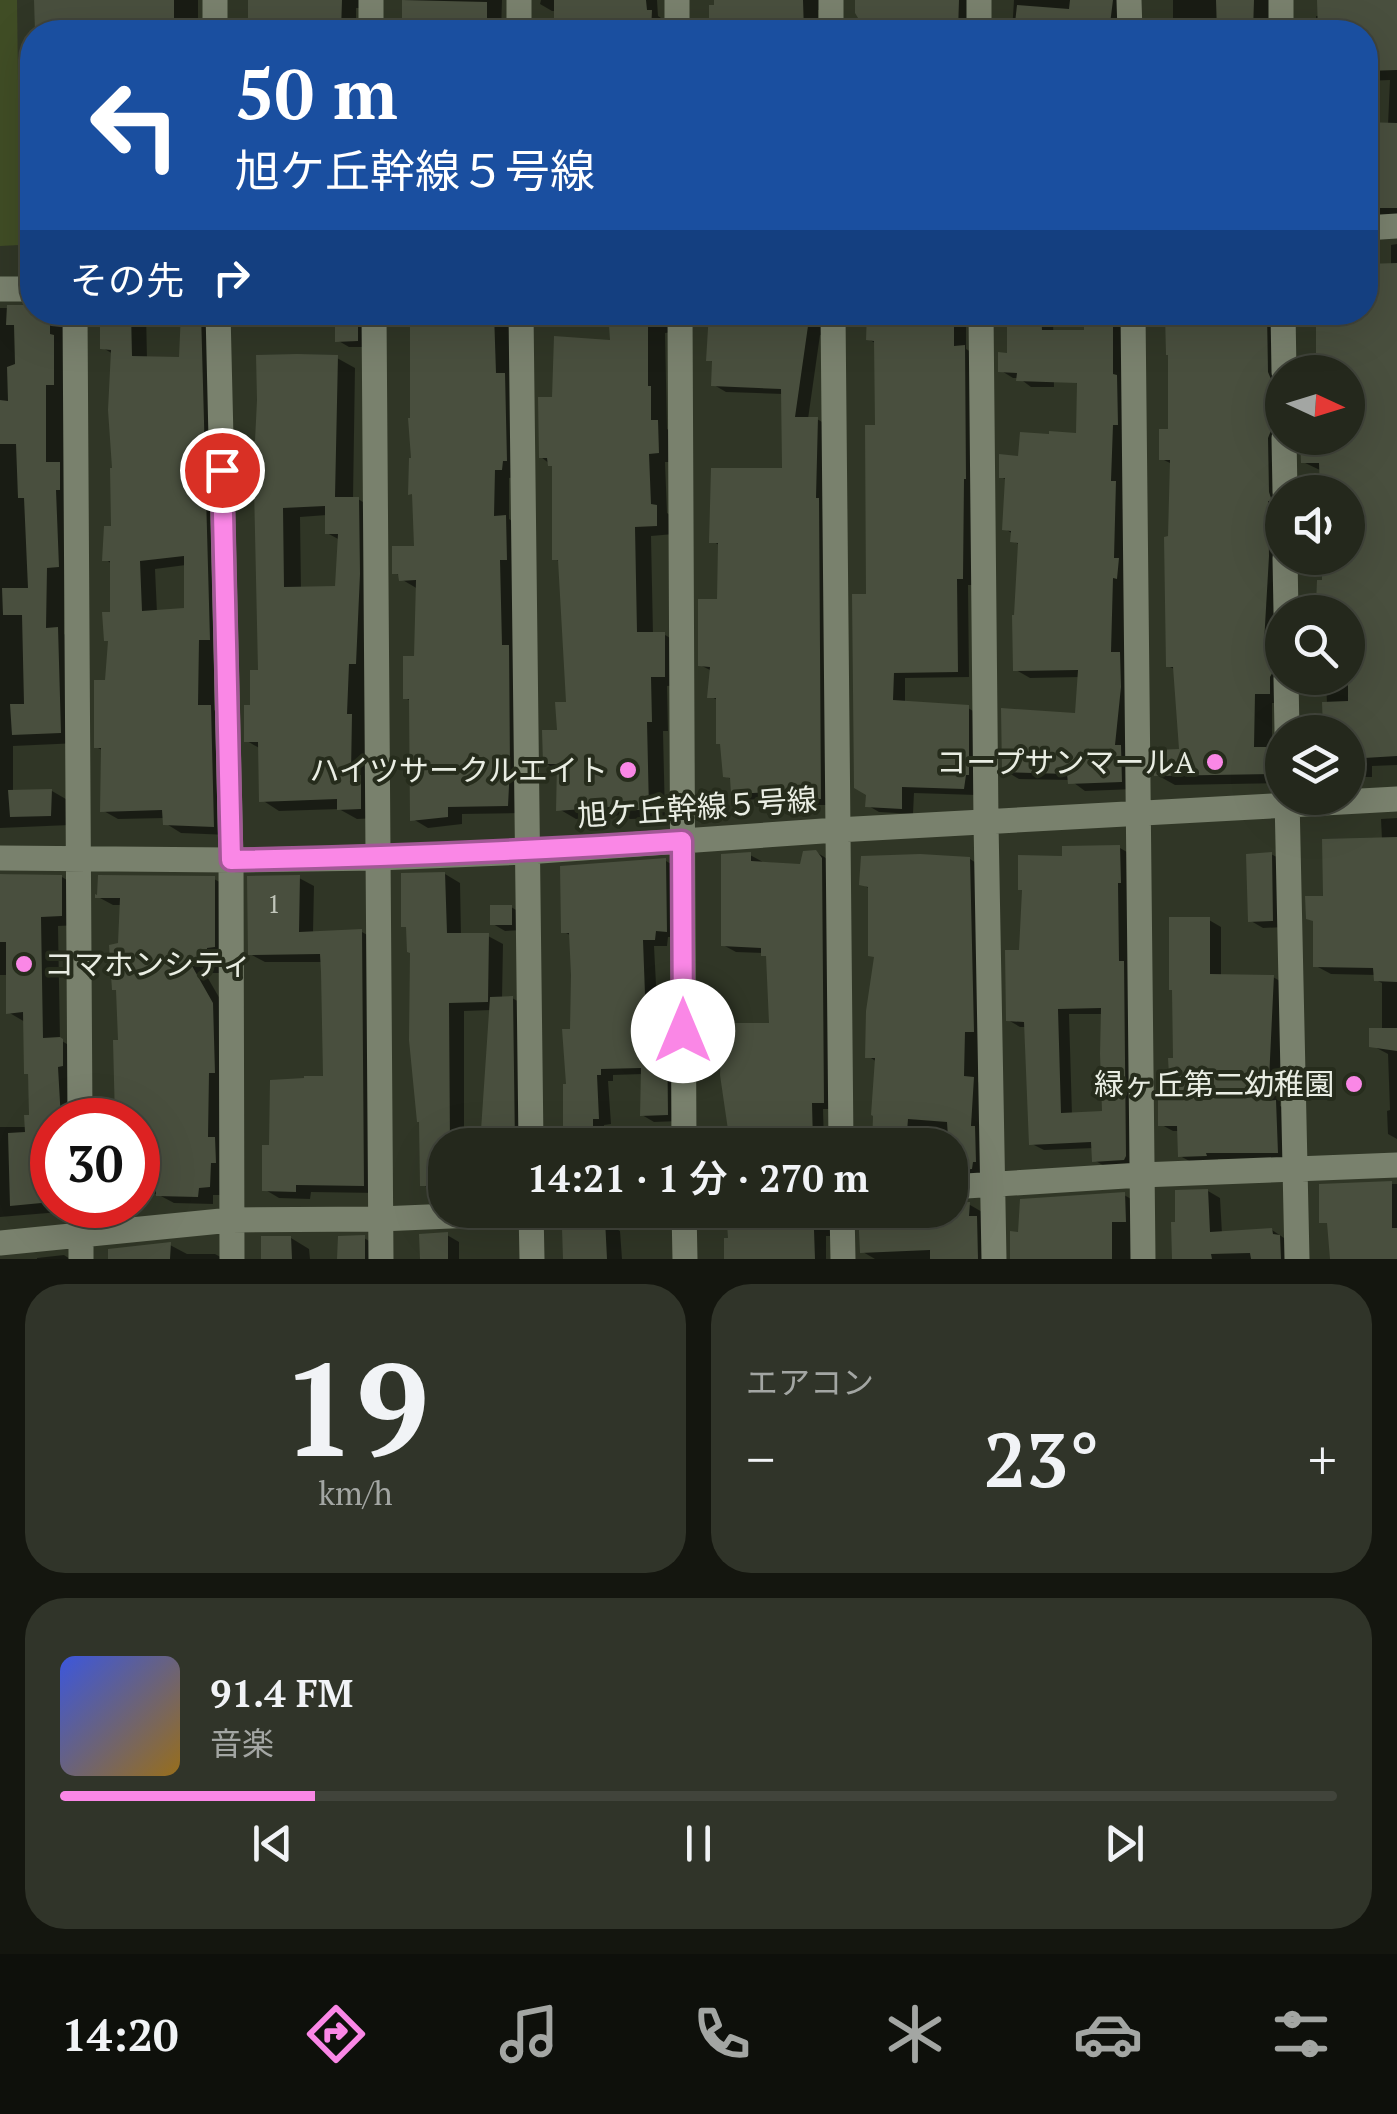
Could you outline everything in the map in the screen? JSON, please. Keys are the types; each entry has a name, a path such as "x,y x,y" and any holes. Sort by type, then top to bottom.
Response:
{"street":[{"path":"74,325 80,1098"},
{"path":"218,325 231,860 232,1259"},
{"path":"374,325 381,1259"},
{"path":"521,325 530,1128"},
{"path":"680,325 684,1128"},
{"path":"833,325 841,1128"},
{"path":"981,325 994,1259"},
{"path":"1133,325 1143,1259"},
{"path":"1283,325 1284,355"},
{"name":"旭ケ丘幹線５号線","path":"1365,801 1397,800"},
{"name":"旭ケ丘幹線５号線","path":"0,858 231,860 526,852 1265,804"},
{"path":"1287,815 1297,1259"},
{"path":"968,1185 1397,1165"},
{"path":"0,1243 81,1246 231,1220 428,1217"},
{"path":"532,1228 532,1259"},
{"path":"685,1228 686,1259"},
{"path":"842,1228 843,1259"}],"green space":[{"path":"0,0 17,0 20,245 0,246"}],"building":[{"path":"34,0 174,0 174,20 35,20"},
{"path":"248,0 342,0 341,20 248,20"},
{"path":"402,0 487,2 487,20 402,20"},
{"path":"554,0 646,0 647,10 652,10 652,20 554,20"},
{"path":"714,0 803,0 804,20 709,20 709,5 714,5"},
{"path":"855,0 959,0 958,20 859,20"},
{"path":"1070,0 1113,0 1110,20 1015,20 1017,5 1069,9"},
{"path":"1216,0 1254,0 1253,20 1217,20"},
{"path":"1317,0 1397,0 1397,70 1378,71 1378,20 1318,20"},
{"path":"1378,122 1397,123 1397,208 1378,208"},
{"path":"1397,263 1397,756 1365,758 1365,715 1322,715 1322,702 1348,701 1348,695 1365,695 1365,595 1316,595 1317,580 1322,580 1322,575 1365,575 1365,475 1319,475 1319,463 1301,463 1301,455 1365,455 1365,355 1316,355 1316,325 1378,325 1378,264"},
{"path":"7,305 20,305 20,325 50,325 50,334 54,335 54,385 46,385 46,462 60,462 60,490 56,490 59,567 47,568 46,628 58,627 61,733 12,735 10,704 24,704 22,615 3,615 2,588 28,588 24,498 18,498 16,444 0,444 0,400 8,401 7,367 15,364 14,325 6,325"},
{"path":"100,325 131,325 132,356 179,357 180,325 201,325 210,640 199,640 198,705 211,705 214,827 163,825 162,810 100,812 101,748 94,748 94,680 105,680 108,641 104,641 102,612 110,612 110,561 102,561 104,526 111,526 111,350 100,349","holes":["184,556 184,608 142,611 140,561"]},
{"path":"335,325 358,325 358,341 335,342"},
{"path":"410,325 494,325 496,373 505,373 507,461 503,461 502,470 495,470 494,516 506,515 507,560 500,560 502,645 509,645 508,806 448,807 448,817 410,821 409,699 403,699 403,656 414,656 416,580 399,581 398,574 392,574 392,546 414,546 412,494 408,495"},
{"path":"609,325 648,325 651,420 658,420 659,453 649,454 651,504 657,505 657,526 635,527 637,632 665,632 665,677 651,677 652,722 647,722 649,810 610,807 556,811 557,764 543,764 542,730 557,730 555,702 566,702 558,560 552,560 552,466 548,466 547,458 539,458 538,397 552,397 554,336 610,340"},
{"path":"708,325 808,325 795,417 818,417 821,799 792,800 792,791 731,794 730,778 723,777 720,744 716,744 716,698 707,698 710,667 698,666 698,599 717,599 718,543 709,543 711,468 782,468 781,389 711,386 712,361 706,361"},
{"path":"867,325 954,325 954,346 965,345 966,479 963,579 957,579 958,672 894,673 893,700 969,705 969,775 964,789 902,787 902,809 865,807 866,795 854,788 852,594 866,594 865,425 875,425 874,341 866,340"},
{"path":"1007,325 1084,330 1084,325 1113,325 1118,425 1113,425 1111,481 1116,481 1114,558 1119,558 1117,579 1113,578 1111,652 1120,652 1115,745 1121,745 1122,782 1068,784 1067,774 1002,772 1001,708 1075,713 1078,670 1013,671 1012,615 1018,543 1010,542 1011,531 1002,530 1005,478 999,478 999,454 1018,456 1020,432 1076,433 1077,383 1016,381 1017,373 998,372 998,352 1007,353"},
{"path":"1165,325 1267,325 1265,694 1255,694 1254,747 1265,747 1265,774 1154,776 1154,750 1179,749 1173,667 1166,667 1164,537 1168,536 1170,460 1159,460 1159,429 1168,429"},
{"path":"256,355 338,355 335,497 359,497 356,664 349,664 347,714 352,714 351,775 361,775 361,809 337,810 337,799 259,802 258,742 244,742 244,705 250,705 250,670 258,670 253,441","holes":["325,506 325,534 338,534 335,586 284,587 283,508"]},
{"path":"52,789 51,816 10,817 8,790"},
{"path":"1397,837 1397,982 1374,981 1373,968 1313,967 1313,921 1306,919 1305,896 1323,896 1322,839"},
{"path":"1120,845 1124,1160 1092,1162 1091,1142 1029,1145 1024,1022 1006,1021 1005,950 1019,950 1022,890 1018,890 1018,855 1062,856 1062,846","holes":["1101,1008 1102,1111 1061,1113 1058,1009"]},
{"path":"816,850 822,858 824,1103 812,1103 813,1128 728,1128 720,1075 722,1023 769,1023 766,956 761,956 761,948 721,946 721,854 751,852 751,861 800,864 803,851"},
{"path":"1272,852 1273,921 1248,922 1246,854"},
{"path":"861,856 970,857 974,1032 965,1032 964,1076 974,1077 971,1126 975,1126 976,1162 972,1169 968,1169 968,1128 947,1128 947,1122 908,1119 907,1128 873,1128 875,1058 865,1058 866,1011 874,957 868,956 868,887 859,885"},
{"path":"666,858 667,932 656,931 655,940 643,940 646,1021 667,1020 668,1115 640,1116 641,1068 601,1069 601,1075 597,1075 599,1119 593,1119 593,1128 563,1128 566,1084 562,1029 570,1029 571,975 569,933 561,933 560,866"},
{"path":"445,872 447,933 489,933 488,1002 449,1003 450,1128 428,1128 428,1186 420,1186 419,1122 409,1040 410,953 406,927 401,927 401,873"},
{"path":"0,874 62,875 62,916 41,917 43,1038 63,1039 63,1066 58,1067 60,1098 30,1098 30,1204 10,1206 8,1133 25,1132 24,1115 29,1115 28,1074 24,1074 23,1012 6,1014 6,942 0,942"},
{"path":"98,875 215,876 215,947 207,948 207,965 192,966 213,1003 215,1073 209,1073 208,1137 215,1137 216,1163 211,1163 210,1187 199,1188 198,1197 160,1196 160,1098 114,1098 113,1040 118,1040 109,945 118,943 120,898 95,898"},
{"path":"300,875 299,932 362,929 364,1186 296,1185 296,1192 262,1191 262,1145 269,1145 270,1080 323,1076 321,972 320,954 248,955 247,876"},
{"path":"490,905 512,905 512,925 490,925"},
{"path":"1169,917 1210,917 1210,974 1274,975 1268,1101 1276,1100 1278,1153 1178,1157 1177,1126 1158,1126 1158,1092 1170,1093 1168,1058 1173,1058"},
{"path":"513,996 515,1128 481,1128 490,997"},
{"path":"1369,1028 1397,1028 1397,1051 1369,1047"},
{"path":"1392,1181 1392,1228 1397,1228 1397,1259 1330,1259 1327,1223 1319,1223 1319,1184"},
{"path":"1208,1189 1210,1232 1272,1228 1273,1234 1280,1235 1281,1259 1251,1259 1250,1253 1211,1254 1212,1259 1172,1259 1175,1190"},
{"path":"1125,1192 1126,1222 1112,1222 1112,1259 1010,1259 1010,1231 1018,1232 1020,1199"},
{"path":"968,1202 969,1216 977,1216 978,1259 930,1259 930,1250 860,1253 859,1228 968,1228"},
{"path":"562,1228 605,1228 607,1259 563,1259"},
{"path":"727,1228 826,1228 814,1230 815,1259 724,1259 724,1238 728,1238"},
{"path":"448,1232 448,1259 420,1259 419,1234"},
{"path":"365,1235 365,1259 337,1259 338,1236"},
{"path":"261,1236 291,1236 292,1259 261,1259"},
{"path":"171,1242 170,1259 108,1259 108,1249"}],"place":[{"name":"コープサンマールA","path":"1215,762"},
{"name":"ハイツサークルエイト","path":"628,770"},
{"name":"コマホンシティ","path":"24,964"},
{"name":"緑ヶ丘第二幼稚園","path":"1354,1084"}],"route":[{"path":"222,470 231,860 526,852 682,841 683,1031"}]}
